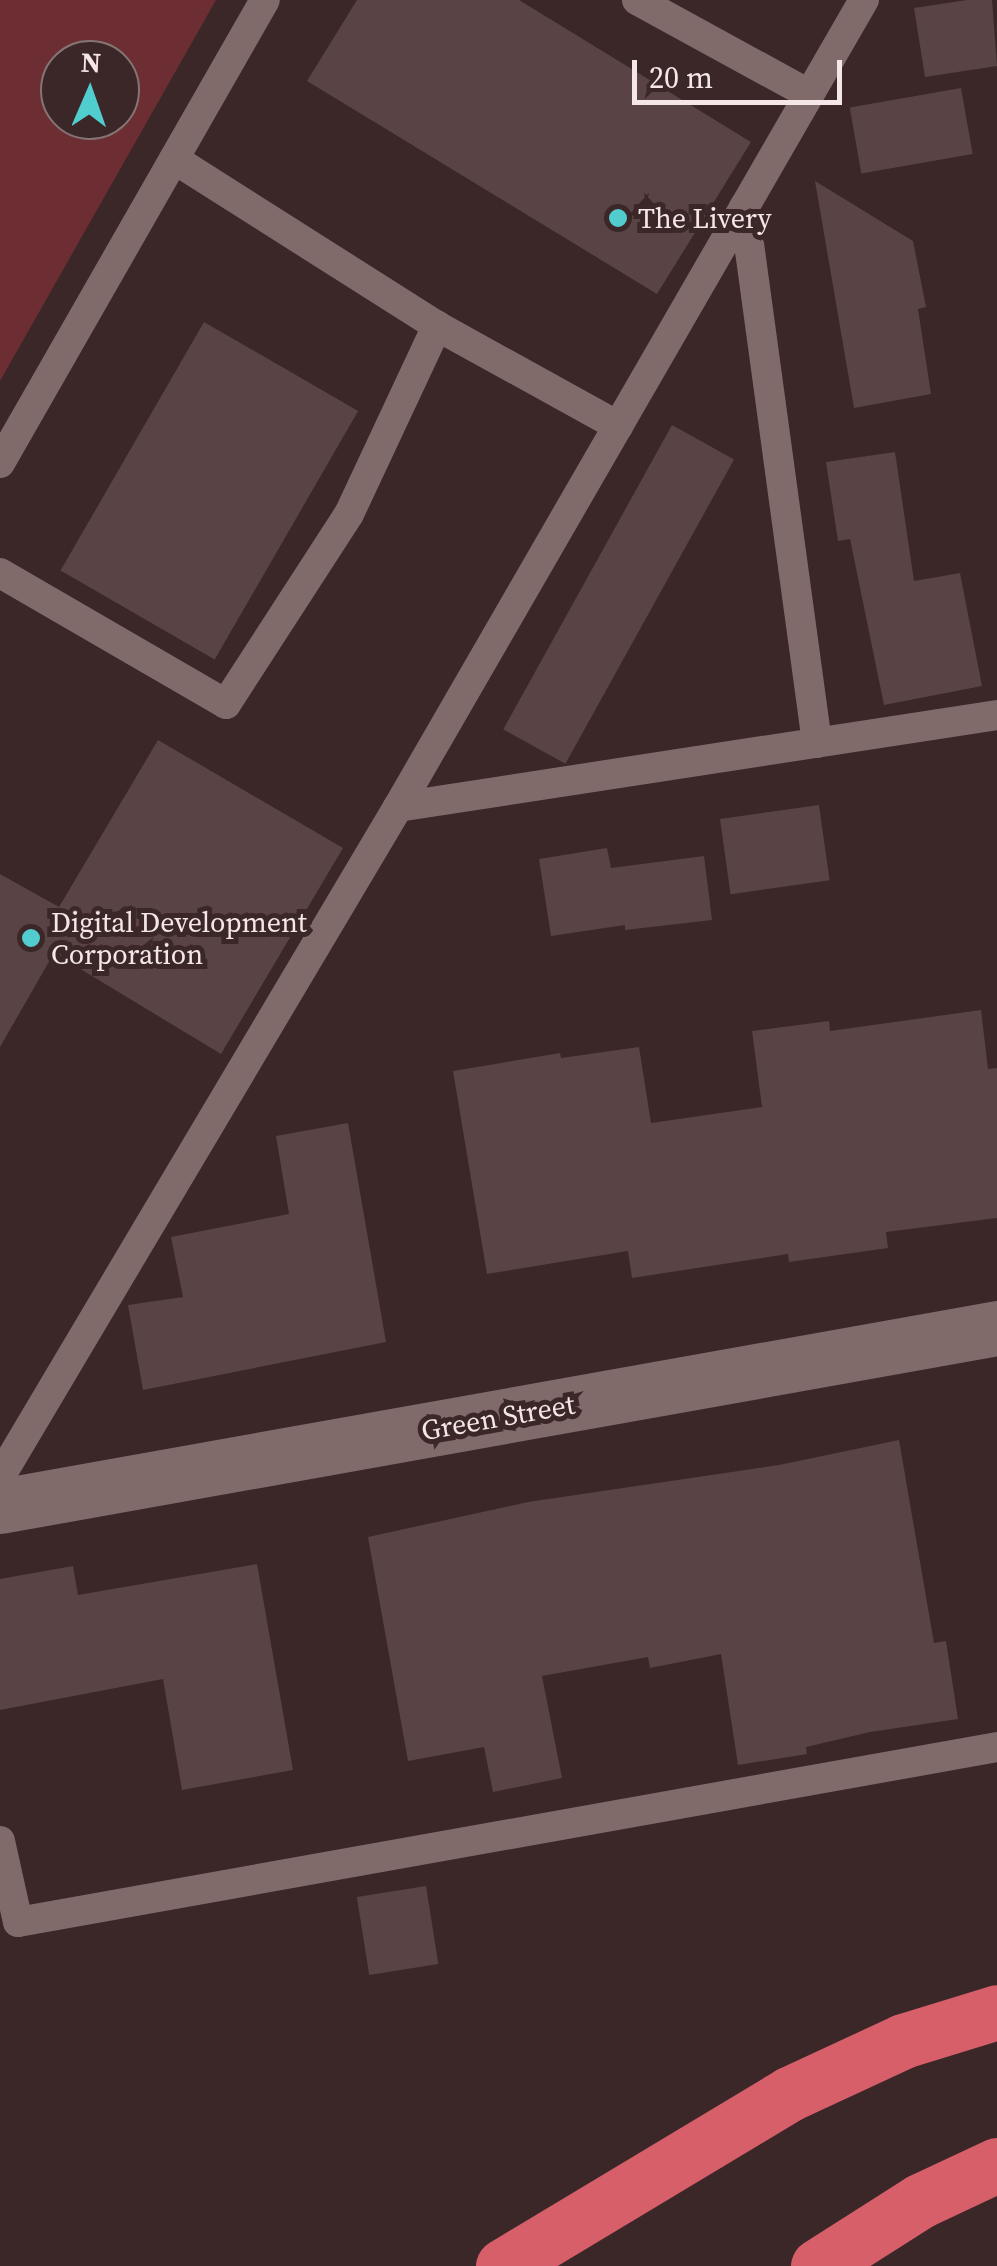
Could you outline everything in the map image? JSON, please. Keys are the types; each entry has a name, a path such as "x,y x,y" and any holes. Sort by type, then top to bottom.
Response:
{"highway":[{"path":"504,2266 789,2094 902,2041 997,2012"},
{"path":"818,2266 920,2200 997,2166"}],"street":[{"name":"Green Street","path":"0,1506 997,1328"}],"lane":[{"path":"0,463 266,0"},
{"path":"636,0 809,94"},
{"path":"0,1477 398,807 864,0"},
{"path":"174,159 437,326 618,426"},
{"path":"744,207 817,743"},
{"path":"0,573 226,704 348,514 437,326"},
{"path":"398,807 997,715"},
{"path":"0,1841 18,1922 997,1747"}],"shaded area":[{"path":"0,0 216,0 140,134 140,40 40,40 40,140 137,140 0,381"}],"building":[{"name":"The Livery","path":"357,0 519,0 751,142 657,294 307,81"},
{"path":"992,0 997,66 925,77 914,8"},
{"path":"961,88 973,154 861,174 850,108"},
{"path":"815,181 913,241 926,307 918,309 931,394 854,408"},
{"path":"204,322 358,411 215,660 61,571"},
{"path":"672,425 734,459 565,764 503,729"},
{"path":"895,452 914,581 960,573 982,686 884,705 850,539 838,541 826,462"},
{"path":"158,740 343,848 221,1054 54,953 0,1047 0,874 59,907"},
{"path":"819,805 830,880 731,894 720,819"},
{"path":"607,848 611,868 704,856 712,920 625,930 625,925 551,936 539,859"},
{"path":"981,1010 988,1069 997,1068 997,1218 886,1232 888,1248 789,1262 788,1254 632,1278 628,1251 487,1274 453,1071 560,1053 561,1058 639,1047 651,1123 762,1107 752,1031 829,1021 830,1031"},
{"path":"348,1123 386,1342 143,1390 128,1305 183,1297 171,1237 289,1214 276,1136"},
{"path":"899,1440 934,1643 946,1641 958,1719 870,1732 806,1747 807,1754 738,1765 721,1654 650,1668 648,1657 542,1676 562,1778 493,1792 484,1747 408,1761 368,1537 528,1502 779,1465"},
{"path":"257,1564 293,1770 182,1790 163,1679 0,1710 0,1579 73,1566 78,1595"},
{"path":"426,1886 438,1964 369,1975 357,1897"}],"place":[{"name":"The Livery","path":"618,218"},
{"name":"Digital Development Corporation","path":"31,938"}]}
